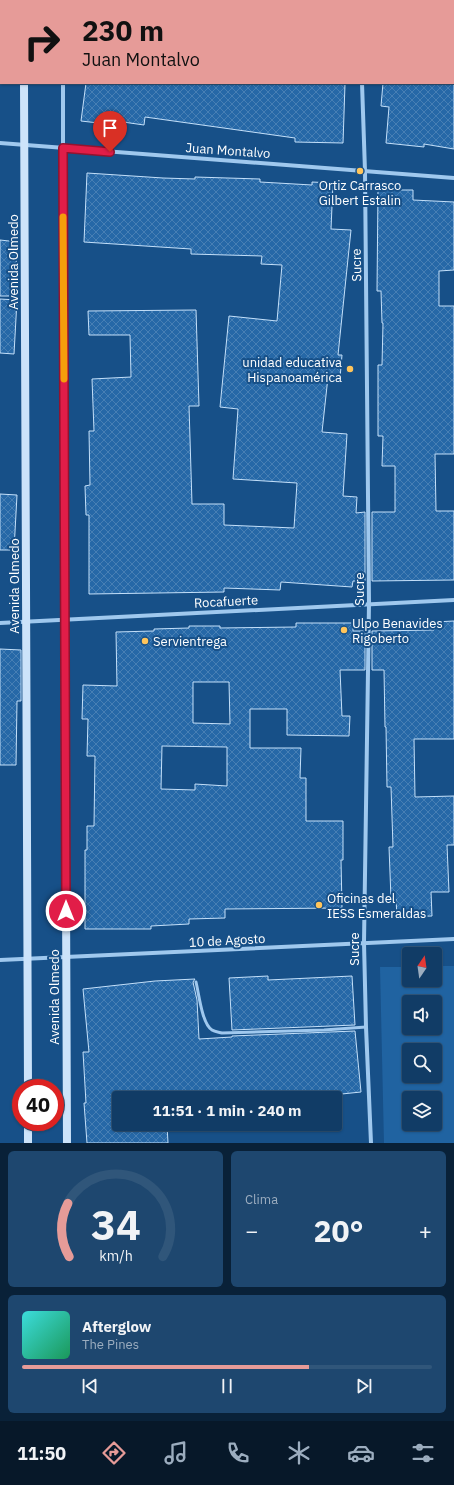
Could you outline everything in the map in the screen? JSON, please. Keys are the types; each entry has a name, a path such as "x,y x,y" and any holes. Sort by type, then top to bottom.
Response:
{"street":[{"name":"Avenida Olmedo","path":"24,84 28,1079"},
{"name":"Avenida Olmedo","path":"63,84 67,1143"},
{"name":"Sucre","path":"362,84 365,171 369,603 364,943 371,1143"},
{"name":"Juan Montalvo","path":"0,143 454,178"},
{"name":"Rocafuerte","path":"0,623 369,603 454,600"},
{"name":"10 de Agosto","path":"0,960 454,939"},
{"path":"28,1131 28,1143"}],"lane":[{"path":"196,982 204,1018 212,1030 222,1033 324,1030 366,1027"}],"shaded area":[{"path":"442,966 454,966 454,1143 384,1143 380,967 402,967 402,987 442,987"}],"building":[{"path":"86,84 345,84 343,143 295,142 295,138 145,117 144,125 116,121 116,125 81,121"},
{"path":"383,84 454,84 454,149 424,144 424,147 386,143 389,107 381,106"},
{"path":"87,173 163,178 195,179 195,177 260,179 260,182 312,185 312,182 333,183 331,229 351,230 338,355 342,355 340,378 328,377 322,432 347,434 343,496 357,497 356,513 365,512 365,581 353,581 352,587 281,582 280,590 224,588 224,592 89,594 89,515 86,515 85,486 90,485 89,431 94,431 92,379 131,377 130,335 89,335 88,311 196,310 199,406 189,406 192,504 224,504 224,525 294,528 297,483 233,479 238,409 220,407 229,316 277,321 282,265 261,264 262,256 191,254 191,249 84,242"},
{"path":"378,190 413,190 413,200 454,202 454,270 439,271 439,306 454,306 454,454 435,454 436,511 454,511 454,580 372,581 372,512 395,512 395,466 382,466 383,436 378,436 378,365 382,365 383,323 381,291 377,291"},
{"path":"0,240 18,242 13,296 0,296"},
{"path":"0,299 17,300 14,354 0,353"},
{"path":"0,494 17,495 14,550 0,550"},
{"path":"454,621 454,739 414,739 415,797 454,796 454,845 447,845 449,892 431,892 432,916 397,917 396,899 391,899 389,847 393,847 391,787 387,787 384,670 372,670 372,631 434,630 434,622"},
{"path":"296,623 353,623 353,631 365,631 365,670 340,670 342,716 350,716 349,736 287,735 287,709 250,709 250,748 301,748 300,778 306,778 306,821 343,821 343,860 341,860 342,908 225,909 225,918 189,919 189,924 151,926 151,929 85,929 85,850 87,850 87,826 94,826 95,756 87,756 88,719 82,719 83,685 117,686 116,632 154,631 154,629 189,628 189,626 220,626 220,628 296,627","holes":["193,682 229,682 230,724 193,723","162,746 227,747 227,786 195,784 195,790 161,789"]},
{"path":"0,649 21,650 21,701 17,701 16,765 0,765"},
{"path":"268,976 268,980 352,976 355,1025 232,1030 229,978"},
{"path":"195,979 193,982 197,1000 199,1039 232,1036 355,1031 361,1092 342,1094 342,1091 112,1091 112,1131 167,1131 168,1143 87,1143 84,1103 86,1103 83,1052 89,1052 83,989 155,981"}],"slow traffic":[{"path":"63,217 64,379"}],"place":[{"name":"Ortiz Carrasco Gilbert Estalin","path":"360,171"},
{"name":"unidad educativa Hispanoamérica","path":"350,369"},
{"name":"Ulpo Benavides Rigoberto","path":"344,630"},
{"name":"Servientrega","path":"145,641"},
{"name":"Oficinas del IESS Esmeraldas","path":"319,905"}],"route":[{"path":"66,911 63,148 110,152"}]}
